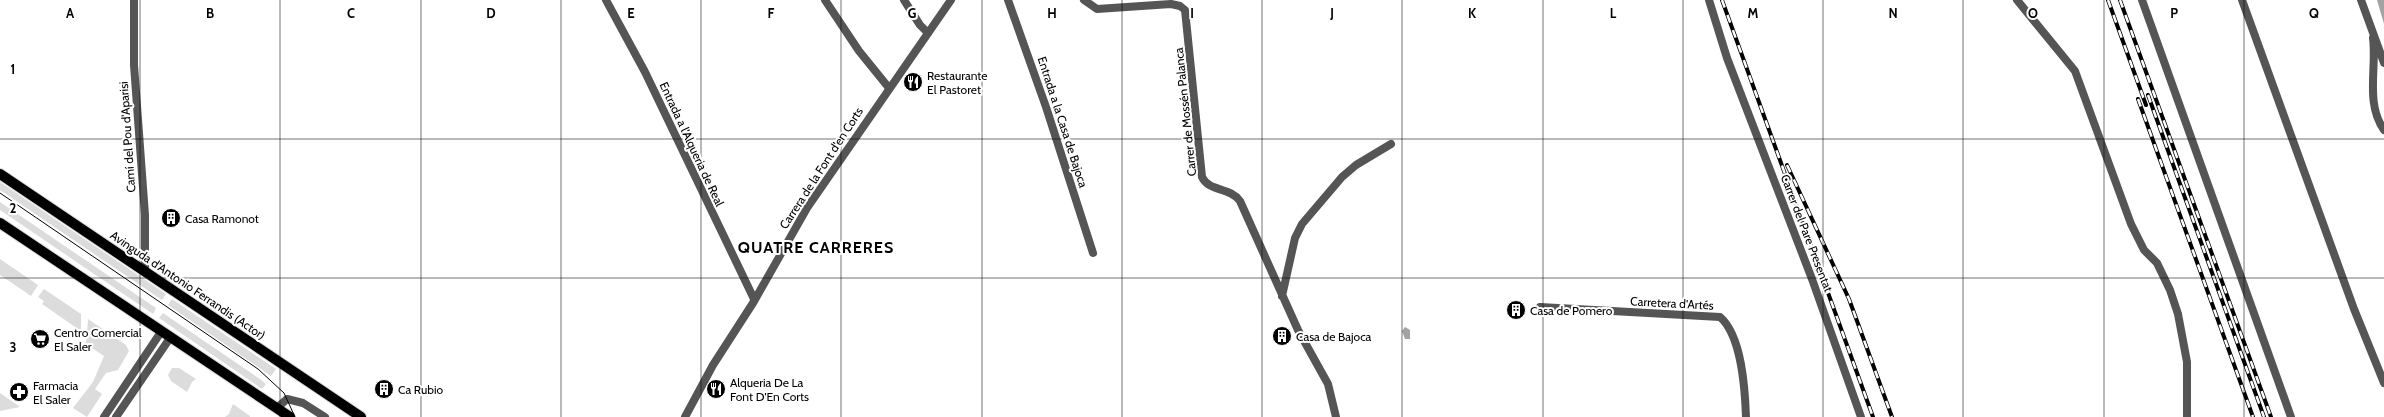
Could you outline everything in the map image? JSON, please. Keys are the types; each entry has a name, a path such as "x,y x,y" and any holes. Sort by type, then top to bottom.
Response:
{"main road":[{"name":"Avinguda d'Antonio Ferrandis (Actor)","path":"0,174 361,417"},
{"path":"0,223 290,417"}],"street":[{"name":"Camí del Pou d'Aparisi","path":"134,0 134,65 145,215 145,271"},
{"name":"Entrada a l'Alqueria de Real","path":"606,0 645,72 754,299"},
{"path":"825,0 860,51 889,88"},
{"path":"904,0 920,25 928,33"},
{"name":"Carrera de la Font d'en Corts","path":"685,417 712,365 754,299 807,208 951,0"},
{"name":"Entrada a la Casa de Bajoca","path":"1008,0 1046,107 1093,253"},
{"name":"Carrer de Mossén Palanca","path":"1084,0 1097,9 1171,4 1180,6 1185,10 1202,177 1208,185 1229,191 1237,197 1282,296 1328,384 1336,417"},
{"name":"Carrer del Pare Presentat","path":"1709,0 1727,58 1812,279 1860,417"},
{"path":"2017,0 2075,71 2131,224 2144,250 2162,271 2170,290 2178,314 2186,362 2187,417"},
{"path":"2142,0 2291,417"},
{"path":"2242,0 2354,309 2384,383"},
{"path":"2361,0 2384,63"},
{"path":"2374,38 2376,57 2374,103 2380,124 2384,130"},
{"path":"1282,296 1295,238 1302,224 1342,177 1356,165 1391,144"},
{"name":"Carretera d'Artés","path":"1540,307 1720,317 1727,323 1742,365 1746,417"},
{"path":"104,417 161,332"},
{"path":"116,417 170,338"},
{"path":"277,408 287,399 295,399 325,417"}],"shaded area":[{"path":"2377,0 2384,0 2384,24"},
{"path":"0,182 166,294 162,300 0,190"},
{"path":"0,202 156,308 153,314 0,210"},
{"path":"0,259 38,285 31,296 0,275"},
{"path":"44,289 81,314 81,331 42,304 44,301 38,297"},
{"path":"172,299 276,369 271,376 168,305"},
{"path":"163,313 266,384 262,389 159,318"},
{"path":"88,319 126,345 129,351 118,370 106,373 95,389 102,394 87,417 73,408 93,382 104,356 86,344"},
{"path":"1405,327 1410,330 1410,339 1405,339 1402,331"},
{"path":"172,368 179,368 196,379 192,382 187,392 171,381 168,375"},
{"path":"0,393 20,407 0,411"},
{"path":"233,404 250,417 225,417 229,414"}],"tram line":[{"path":"0,193 258,369 284,393 295,417"}],"railway":[{"path":"1722,0 1873,417"},
{"path":"2108,0 2146,105"},
{"path":"2120,0 2271,417"},
{"path":"2148,95 2264,417"},
{"path":"2138,99 2253,417"},
{"path":"1787,165 1849,299 1892,417"}],"place":[{"name":"Restaurante El Pastoret","path":"913,82"},
{"name":"Casa Ramonot","path":"171,218"},
{"name":"Casa de Pomero","path":"1516,310"},
{"name":"Casa de Bajoca","path":"1282,336"},
{"name":"Centro Comercial El Saler","path":"40,339"},
{"name":"Ca Rubio","path":"384,389"},
{"name":"Alqueria De La Font D'En Corts","path":"716,389"},
{"name":"Farmacia El Saler","path":"19,392"}],"district":[{"name":"QUATRE CARRERES","path":"816,247"}]}
